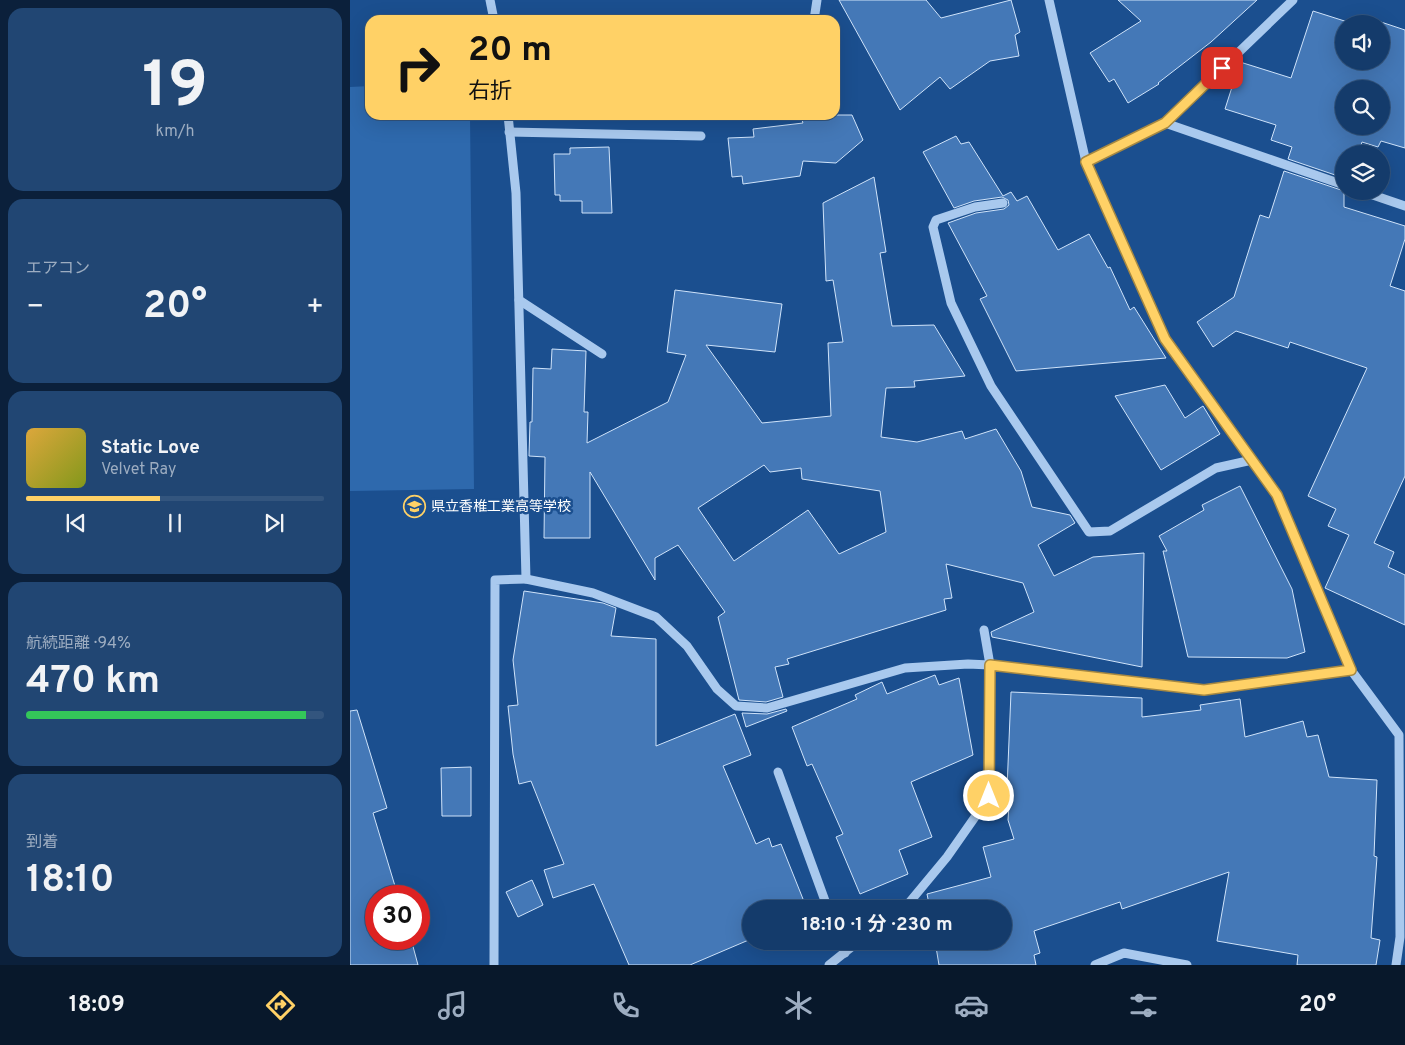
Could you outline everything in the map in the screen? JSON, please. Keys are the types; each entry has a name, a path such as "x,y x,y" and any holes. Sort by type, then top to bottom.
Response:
{"street":[{"path":"490,0 493,15"},
{"path":"815,15 817,0"},
{"path":"1049,0 1086,162 1165,339 1277,495 1351,670 1402,732 1400,937 1396,965"},
{"path":"1086,162 1165,123 1293,0"},
{"path":"508,120 516,193 526,579"},
{"path":"1165,123 1335,182"},
{"path":"509,132 701,136"},
{"path":"1387,200 1405,206"},
{"path":"1004,203 974,207 936,220 934,227 951,302 991,386 1088,532 1110,531 1216,468 1252,460"},
{"path":"519,300 602,354"},
{"path":"494,965 494,580 526,579 594,593 656,617 687,646 717,689 736,706 767,708 905,668 968,664 1204,690 1351,670"},
{"path":"911,900 947,857 989,796 990,665 984,630"},
{"path":"778,772 825,900"},
{"path":"829,965 849,950"},
{"path":"1095,965 1124,953 1187,965"}],"shaded area":[{"path":"365,86 365,120 470,120 474,489 350,491 350,87"}],"building":[{"path":"839,0 926,0 941,18 1011,0 1020,32 1015,35 1019,56 990,61 950,89 940,77 900,110"},
{"path":"1118,0 1257,0 1211,42 1159,84 1128,103 1114,79 1109,82 1090,53 1141,21"},
{"path":"1313,11 1335,18 1335,70 1390,70 1390,25 1405,30 1405,148 1381,141 1379,145 1362,142 1361,145 1335,145 1335,175 1288,159 1292,147 1271,140 1276,125 1225,109 1240,62 1291,78"},
{"path":"840,115 852,115 863,140 836,163 803,161 800,176 743,184 742,176 732,177 728,138 754,137 753,129 803,123 802,120 840,120"},
{"path":"956,136 961,144 969,142 1003,196 1011,192 1017,201 1027,196 1058,250 1089,234 1108,268 1110,267 1130,310 1134,307 1166,358 1016,371 980,299 987,296 948,223 976,213 1004,209 1009,205 1008,200 1002,197 974,201 954,208 923,152"},
{"path":"609,147 612,213 582,213 582,201 560,201 560,195 555,195 554,154 570,154 570,148"},
{"path":"1284,171 1335,188 1335,200 1344,200 1344,207 1405,226 1405,239 1390,286 1405,291 1405,476 1374,543 1394,552 1388,567 1405,575 1405,625 1325,588 1349,535 1328,526 1336,509 1308,496 1367,368 1290,342 1288,348 1236,331 1213,347 1197,322 1234,297 1260,215 1269,218"},
{"path":"874,177 886,252 880,253 892,326 934,325 965,376 914,381 915,387 886,388 881,437 917,442 962,431 965,439 996,429 1021,471 1032,507 1070,515 1075,523 1038,545 1054,576 1093,557 1144,553 1142,667 992,637 991,632 1034,612 1023,583 946,564 952,598 944,599 946,610 787,659 789,664 775,667 783,697 766,702 739,700 718,617 725,612 678,545 655,558 655,580 590,472 590,538 544,538 545,457 529,456 533,368 551,369 552,349 586,351 584,412 588,412 587,443 668,402 686,355 667,352 675,290 782,304 775,352 706,345 762,423 831,416 828,343 843,342 833,280 826,281 823,203","holes":["764,465 770,472 801,468 802,479 880,491 886,532 839,554 808,510 734,561 698,508"]},
{"path":"1165,385 1185,418 1203,406 1220,434 1161,470 1115,396"},
{"path":"1240,486 1292,589 1305,652 1287,658 1188,657 1163,551 1167,551 1159,536 1204,510 1202,505"},
{"path":"524,591 603,603 616,608 611,636 656,639 656,746 735,714 751,755 723,766 756,844 769,838 772,847 781,844 803,900 742,900 742,943 690,965 629,965 594,884 553,898 544,870 564,864 531,781 519,784 513,754 508,706 518,705 513,660"},
{"path":"935,675 939,685 959,678 973,755 911,782 932,837 899,850 908,874 860,894 836,837 843,834 812,764 807,766 792,727 857,699 855,695 882,682 887,694"},
{"path":"1011,692 1142,698 1142,717 1201,710 1200,705 1240,699 1245,737 1303,721 1307,737 1318,735 1329,777 1377,780 1374,856 1377,857 1371,938 1380,940 1376,965 1297,965 1298,955 1217,941 1229,872 1122,909 1120,902 1034,931 1040,953 1034,955 1036,965 939,965 936,950 1012,950 1012,900 928,900 927,894 991,877 983,847 1014,839 1008,820 1010,789 1007,789"},
{"path":"786,709 787,711 746,727 742,713 767,714"},
{"path":"357,710 387,808 373,813 395,885 365,885 365,950 414,950 418,965 350,965 350,711"},
{"path":"471,767 471,816 442,816 441,768"},
{"path":"532,880 543,905 518,917 506,892"}],"place":[{"name":"県立香椎工業高等学校","path":"415,506"}],"route":[{"path":"989,796 990,665 1204,690 1351,670 1277,495 1165,339 1086,162 1165,123 1222,68"}]}
